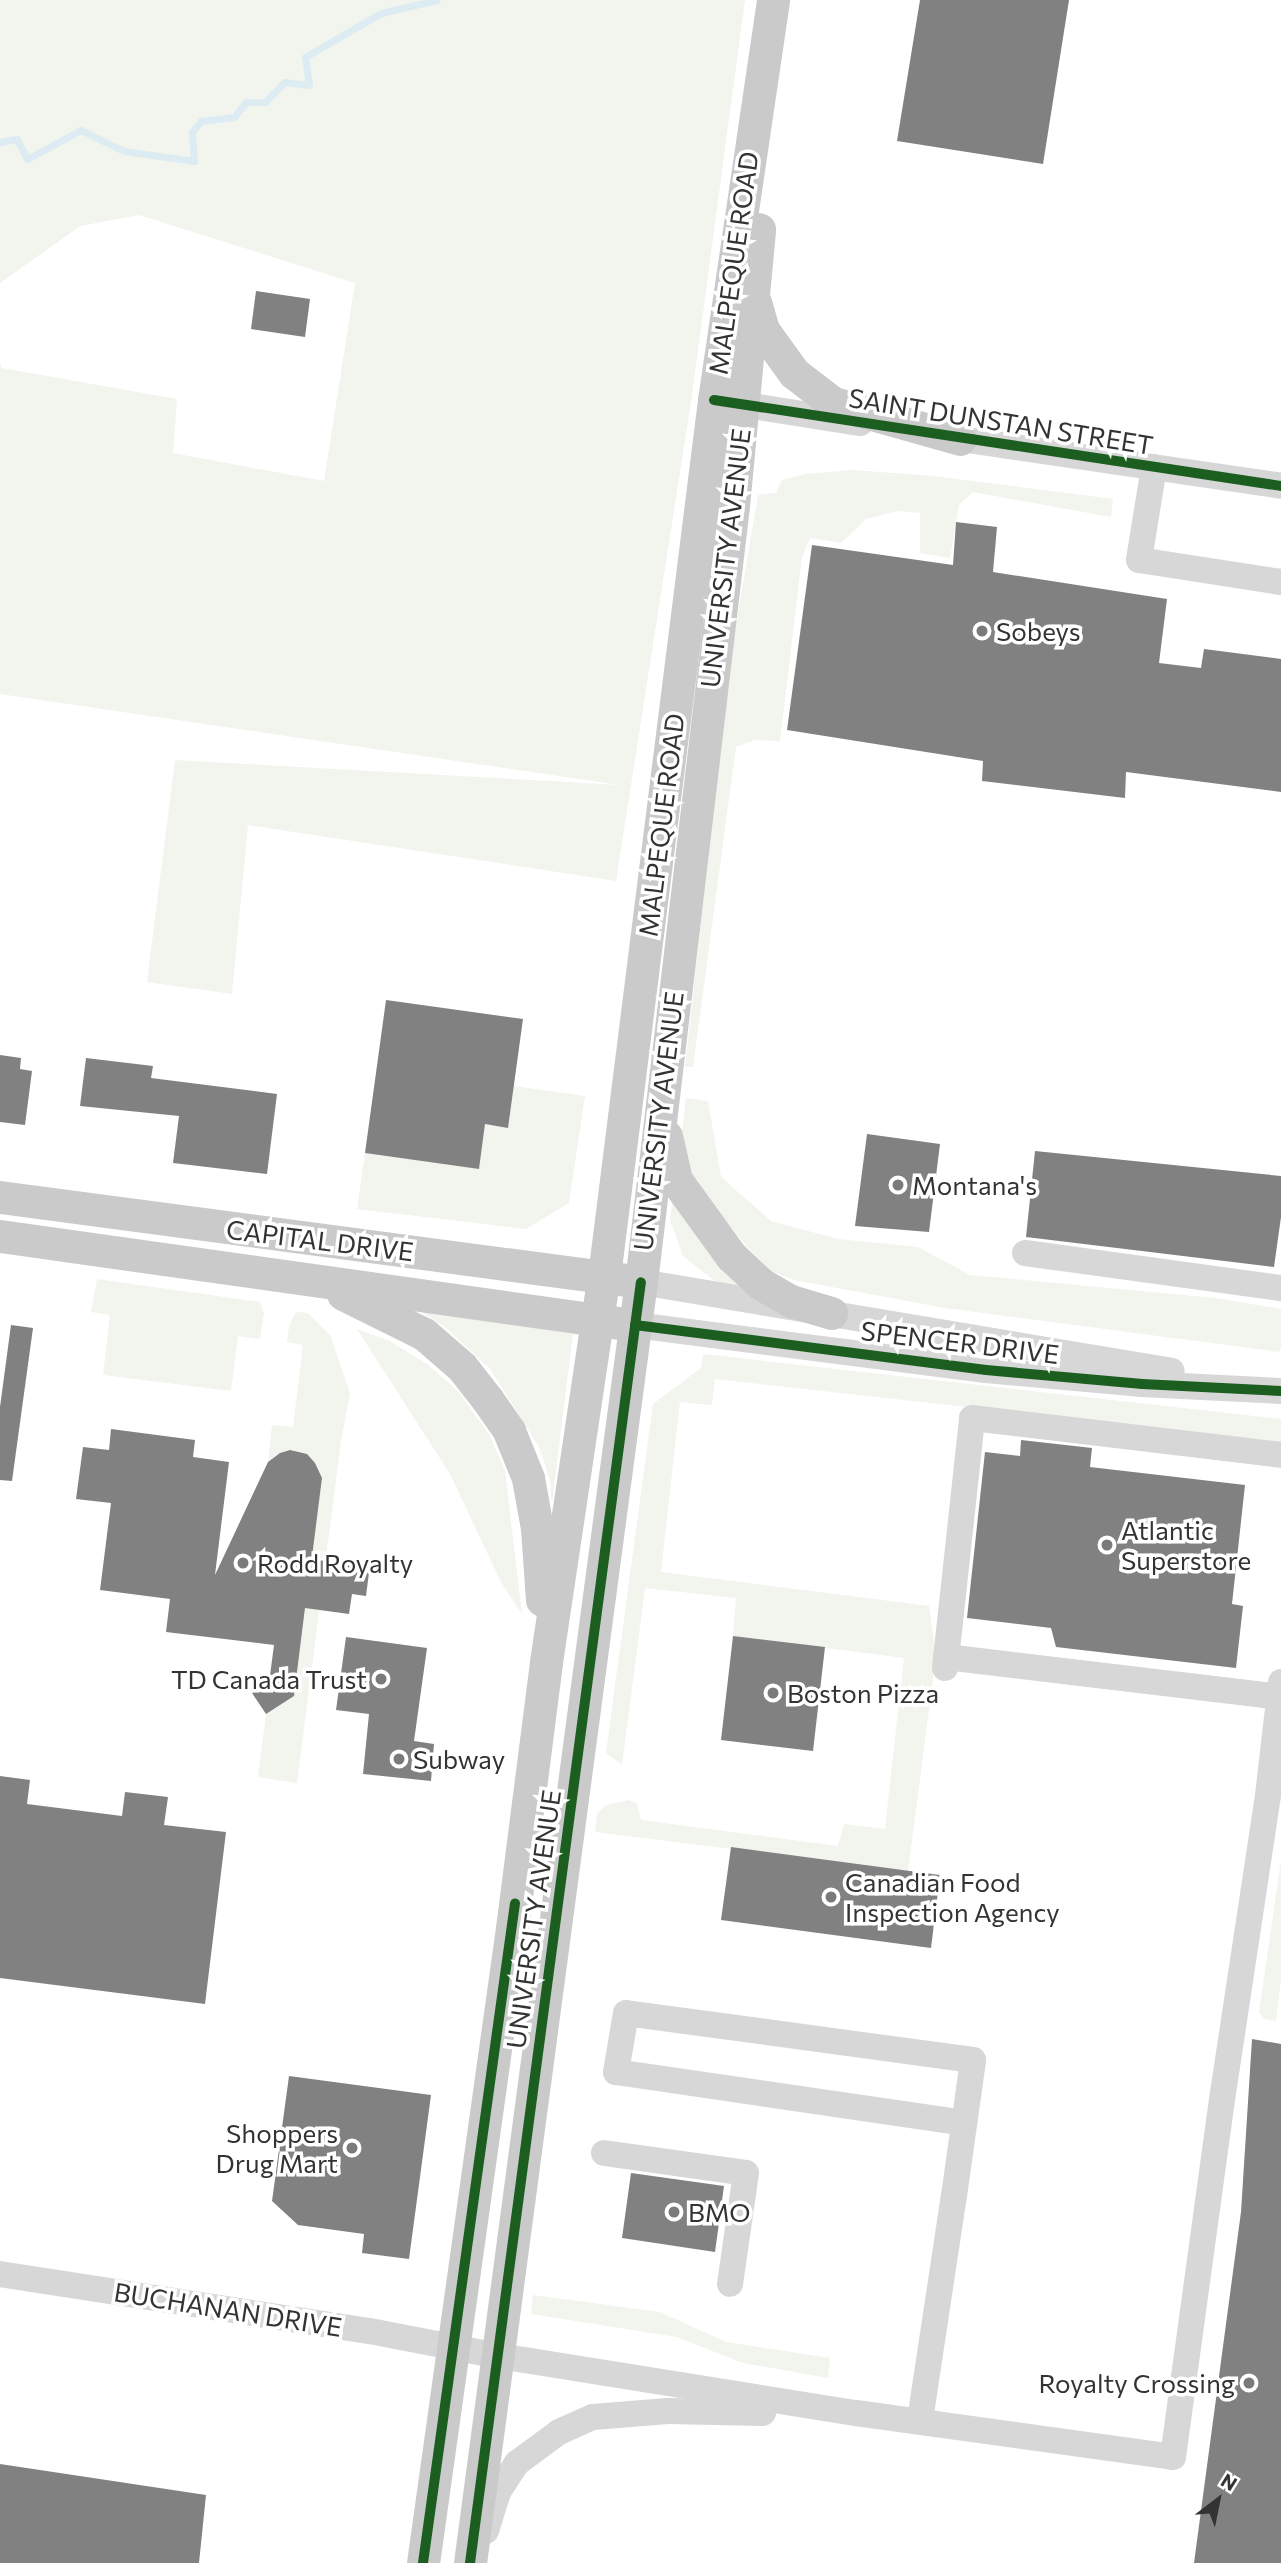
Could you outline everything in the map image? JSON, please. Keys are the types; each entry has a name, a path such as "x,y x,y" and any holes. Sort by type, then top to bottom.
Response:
{"main road":[{"name":"MALPEQUE ROAD","path":"604,1276 728,402 758,93 773,0"},
{"name":"UNIVERSITY AVENUE","path":"471,2563 552,1933 641,1282 670,1025 728,402 752,296 760,216 758,93"},
{"path":"752,296 763,330 794,373 833,403 960,439"},
{"path":"670,1025 665,1116 667,1150 676,1180 731,1256 761,1284 791,1301 831,1313"},
{"name":"CAPITAL DRIVE","path":"0,1197 641,1282"},
{"name":"CAPITAL DRIVE","path":"0,1236 597,1320"},
{"name":"UNIVERSITY AVENUE","path":"423,2563 455,2348 546,1662 604,1276"},
{"path":"315,1280 424,1334 444,1349 475,1380 509,1431 528,1478 537,1528 546,1662"},
{"name":"SPENCER DRIVE","path":"597,1320 635,1325"}],"street":[{"name":"SAINT DUNSTAN STREET","path":"728,402 1281,486"},
{"path":"1154,467 1139,560 1281,582"},
{"path":"1025,1254 1281,1288"},
{"name":"SPENCER DRIVE","path":"641,1282 1281,1390"},
{"name":"SPENCER DRIVE","path":"635,1325 986,1370 1142,1384 1281,1390"},
{"path":"478,2563 489,2513 498,2492 517,2463 559,2432 593,2417 668,2411 856,2413 1173,2457 1223,2093 1268,1796 1280,1689 945,1663 972,1418 1281,1455"},
{"path":"920,2420 964,2123 973,2060 625,2013 616,2072 964,2123"},
{"path":"604,2153 746,2173 730,2284"},
{"name":"BUCHANAN DRIVE","path":"0,2274 370,2331 499,2357 856,2413"}],"shaded area":[{"path":"0,0 745,0 691,402 616,881 248,825 232,994 147,982 175,760 620,785 0,694 0,363 2,368 177,399 173,453 324,481 355,283 139,215 80,226 0,283"},
{"path":"853,470 934,476 1113,499 1111,517 973,492 959,505 950,558 920,553 920,513 898,511 866,519 841,543 810,538 802,557 780,741 755,740 736,747 693,1067 685,1067 730,661 758,495 776,493 782,480 805,474"},
{"path":"514,1086 585,1096 569,1203 526,1229 357,1209 365,1153 479,1169 485,1124 508,1127"},
{"path":"686,1098 708,1101 721,1177 771,1221 838,1239 918,1247 970,1275 1215,1298 1281,1309 1281,1348 1279,1352 945,1308 794,1280 771,1271 747,1247 687,1172 680,1149"},
{"path":"674,1189 758,1290 716,1282 683,1256 670,1220"},
{"path":"97,1279 260,1302 264,1313 260,1339 238,1336 231,1391 103,1375 110,1315 91,1312"},
{"path":"419,1310 573,1334 552,1503 550,1480 539,1447 491,1370 446,1328"},
{"path":"296,1312 308,1313 330,1335 350,1393 341,1441 297,1783 258,1777 266,1714 294,1696 322,1478 307,1454 290,1450 280,1453 268,1462 272,1425 293,1427 303,1345 287,1342 289,1326"},
{"path":"357,1329 390,1341 428,1365 457,1390 489,1434 505,1471 522,1614 501,1582 450,1474"},
{"path":"703,1354 1281,1419 1281,1442 715,1379 712,1405 680,1402 661,1572 929,1606 936,1656 908,1871 595,1832 597,1814 606,1805 629,1800 637,1804 641,1820 838,1846 844,1824 885,1829 904,1658 733,1636 736,1598 645,1588 622,1765 606,1753 653,1404 701,1368"},
{"path":"1281,1860 1281,1979 1276,2021 1264,2019 1259,2012"},
{"path":"533,2295 660,2312 726,2342 830,2358 828,2378 743,2363 677,2337 531,2314"}],"building":[{"path":"920,0 1069,0 1043,164 897,141"},
{"path":"256,291 310,299 305,337 251,329"},
{"name":"Sobeys","path":"956,522 997,527 993,572 1167,599 1159,663 1201,668 1204,649 1281,659 1281,792 1126,772 1125,798 982,781 983,761 787,730 812,545 953,565"},
{"path":"386,1000 523,1019 508,1128 485,1124 479,1169 365,1153"},
{"path":"0,1055 21,1058 20,1069 32,1071 25,1125 0,1122"},
{"path":"86,1058 153,1066 151,1078 277,1094 267,1174 173,1163 179,1116 80,1106"},
{"name":"Montana's","path":"867,1134 940,1144 929,1232 855,1226"},
{"path":"1035,1151 1281,1176 1281,1217 1274,1267 1026,1237"},
{"path":"11,1325 33,1328 12,1481 0,1480 0,1407"},
{"name":"Rodd Royalty","path":"111,1429 195,1440 193,1457 229,1462 215,1575 268,1462 280,1453 290,1450 307,1454 315,1463 322,1478 312,1557 370,1565 366,1596 352,1594 349,1614 305,1608 294,1696 266,1714 252,1693 269,1683 274,1645 166,1632 170,1599 100,1590 111,1503 76,1499 83,1447 109,1450"},
{"name":"Atlantic Superstore","path":"1021,1440 1092,1448 1090,1467 1245,1485 1232,1604 1243,1606 1236,1668 1056,1647 1051,1628 967,1618 985,1452 1020,1456"},
{"name":"Boston Pizza","path":"733,1636 825,1647 813,1751 721,1740"},
{"name":"TD Canada Trust","path":"346,1637 427,1648 414,1741 434,1744 431,1781 363,1774 369,1714 336,1710"},
{"path":"0,1776 30,1780 27,1804 122,1816 125,1792 168,1797 164,1825 226,1832 205,2004 0,1978"},
{"name":"Canadian Food Inspection Agency","path":"731,1847 940,1875 931,1948 721,1920"},
{"name":"Royalty Crossing","path":"1252,2039 1281,2044 1281,2563 1194,2563 1241,2212"},
{"name":"Shoppers Drug Mart","path":"289,2076 431,2095 409,2259 362,2253 364,2234 298,2225 272,2201"},
{"path":"631,2173 724,2186 715,2252 622,2238"},
{"path":"0,2464 206,2495 199,2563 0,2563"}],"waterway":[{"path":"0,142 17,139 27,159 81,130 124,151 194,161 192,132 201,121 234,117 246,102 265,102 284,82 309,85 305,57 381,13 437,0"}],"cycle path":[{"path":"714,400 1281,486"},
{"path":"470,2563 641,1282"},
{"path":"635,1325 986,1370 1142,1384 1281,1391"},
{"path":"423,2563 515,1903"}],"place":[{"name":"Sobeys","path":"982,631"},
{"name":"Montana's","path":"898,1185"},
{"name":"Atlantic Superstore","path":"1107,1545"},
{"name":"Rodd Royalty","path":"243,1563"},
{"name":"TD Canada Trust","path":"381,1679"},
{"name":"Boston Pizza","path":"773,1693"},
{"name":"Subway","path":"399,1759"},
{"name":"Canadian Food Inspection Agency","path":"831,1897"},
{"name":"Shoppers Drug Mart","path":"352,2148"},
{"name":"BMO","path":"674,2212"},
{"name":"Royalty Crossing","path":"1249,2383"}]}
